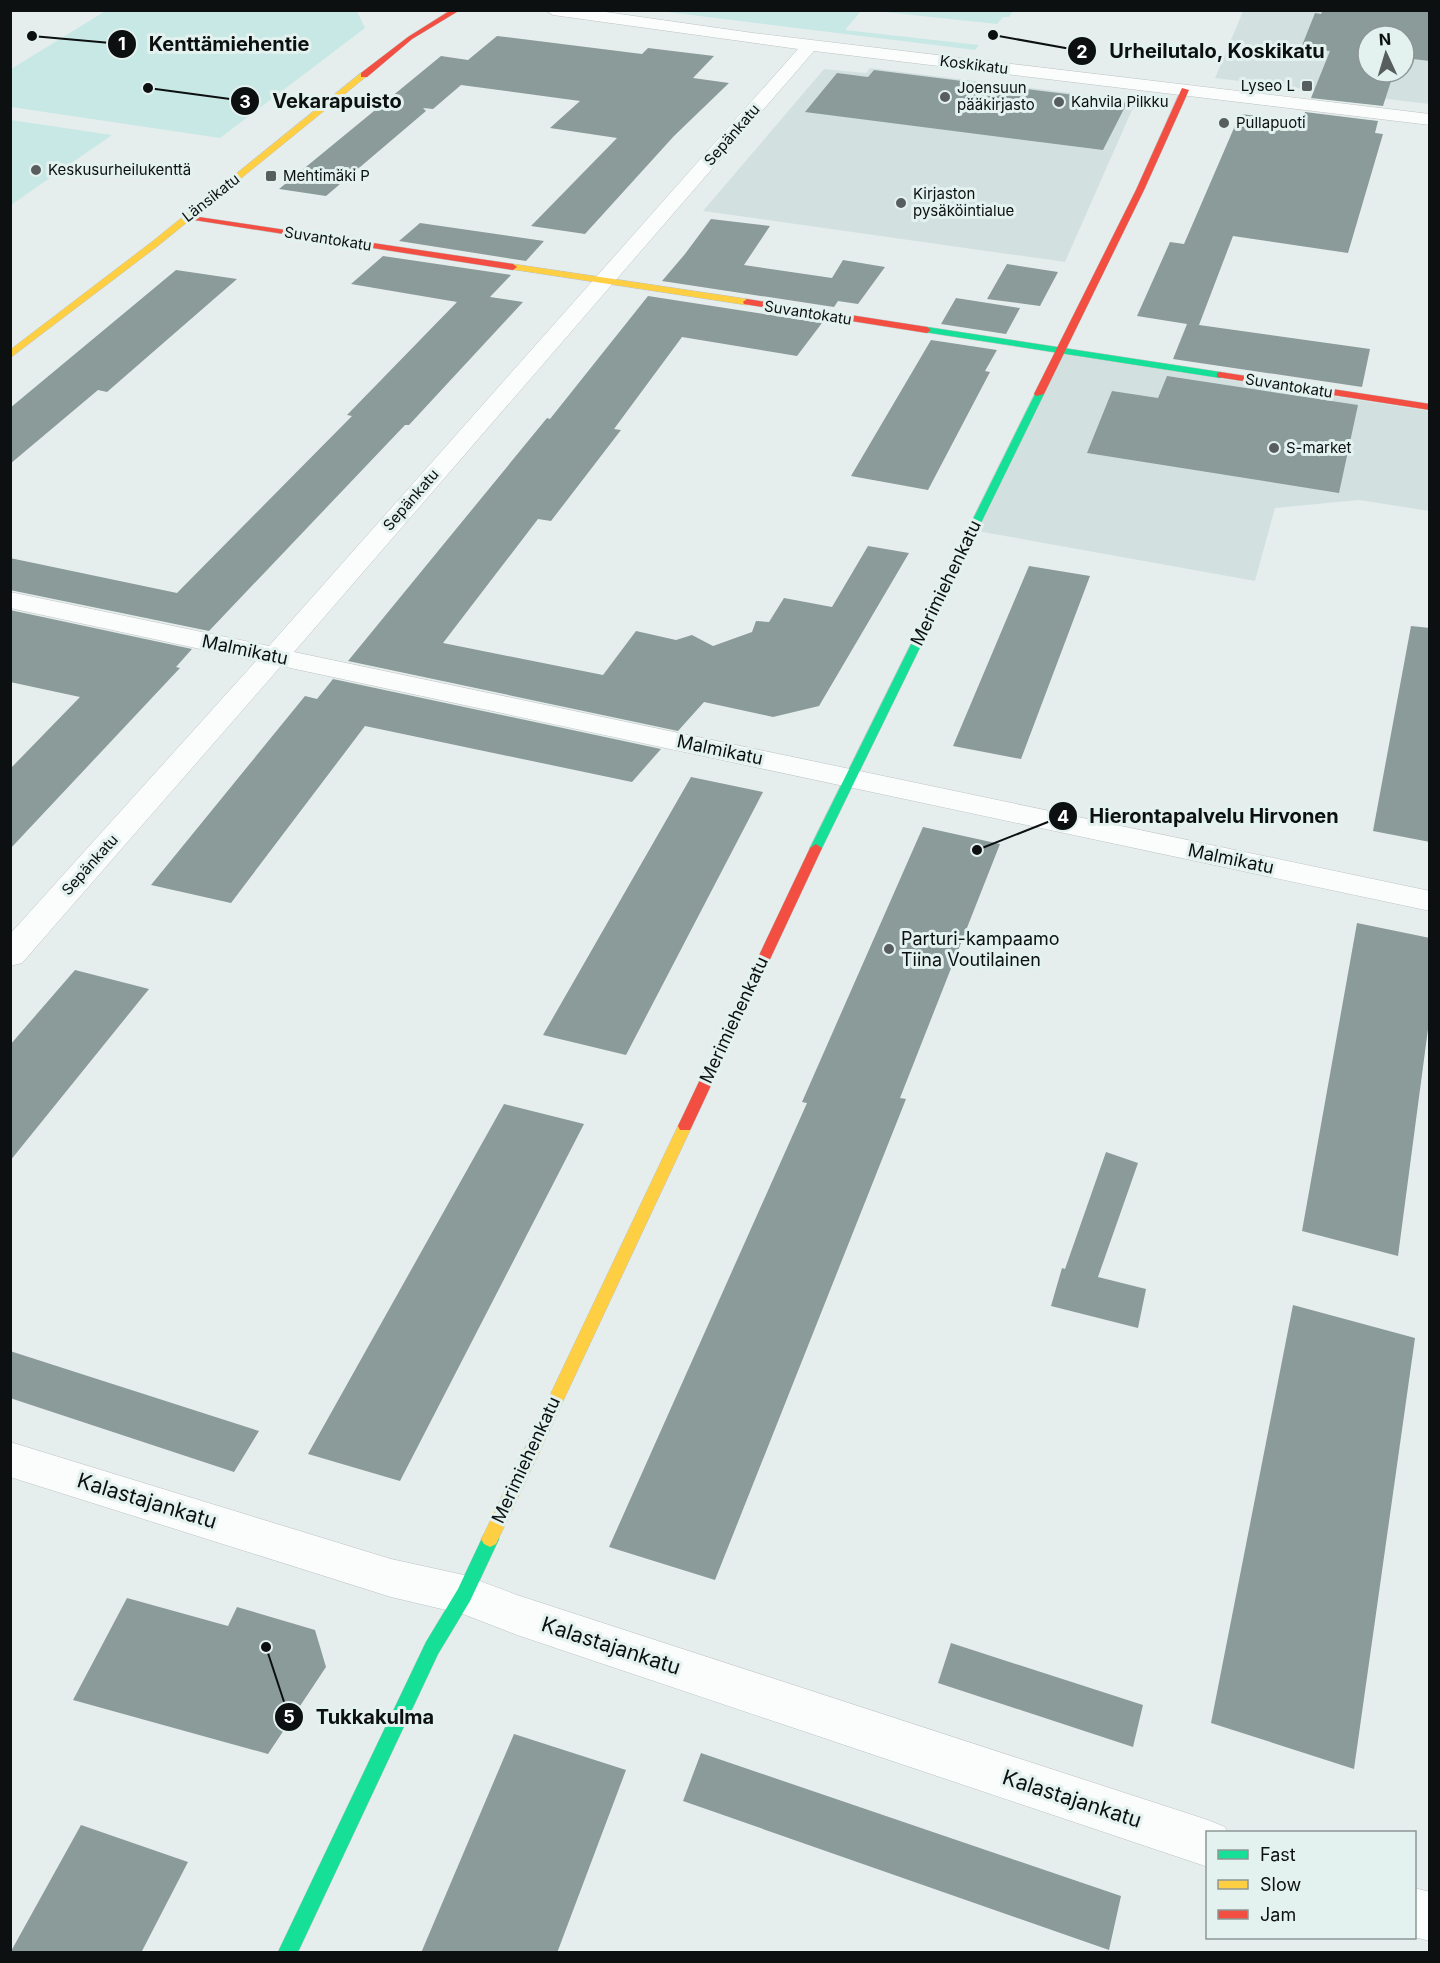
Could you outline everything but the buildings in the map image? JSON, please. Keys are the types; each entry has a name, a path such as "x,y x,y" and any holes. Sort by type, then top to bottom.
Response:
{"street":[{"name":"Länsikatu","path":"10,355 188,217 410,38 457,10"},
{"name":"Koskikatu","path":"553,10 810,45 1430,120"},
{"name":"Länsikatu","path":"410,38 422,12"},
{"name":"Sepänkatu","path":"10,955 810,45"},
{"name":"Merimiehenkatu","path":"288,1953 432,1648 464,1595 849,778 1140,190 1185,90"},
{"name":"Suvantokatu","path":"188,217 1430,407"},
{"name":"Malmikatu","path":"10,600 1430,901"},
{"name":"Kalastajankatu","path":"10,1459 392,1578 464,1595 517,1615 1206,1843"}],"shaded area":[{"path":"107,10 357,11 365,28 220,138 11,107 11,69"},
{"path":"659,11 861,11 845,30 979,45 975,50"},
{"path":"875,11 1013,11 1009,17 1003,17 997,24"},
{"path":"1243,11 1429,11 1429,104 1215,78"},
{"path":"870,68 1136,101 1065,262 703,211 824,69 866,73"},
{"name":"Keskusurheilukenttä","path":"11,120 112,135 11,205"},
{"path":"1062,354 1429,411 1429,511 1359,500 1275,508 1255,581 977,531"}],"traffic: fast":[{"path":"927,330 1220,375"},
{"path":"816,848 1039,394"},
{"path":"288,1952 432,1648 464,1595 490,1539"}],"traffic: slow":[{"path":"10,355 156,243 364,75"},
{"path":"513,267 747,302"},
{"path":"490,1539 685,1126"}],"traffic: jam":[{"path":"364,75 410,38 457,10"},
{"path":"1039,394 1140,190 1185,90"},
{"path":"188,217 513,267"},
{"path":"747,302 927,330"},
{"path":"1220,375 1430,407"},
{"path":"685,1126 816,848"}],"place":[{"name":"Urheilutalo, Koskikatu","path":"993,35"},
{"name":"Kenttämiehentie","path":"32,36"},
{"name":"Lyseo L","path":"1307,86"},
{"name":"Vekarapuisto","path":"148,88"},
{"name":"Joensuun pääkirjasto","path":"945,97"},
{"name":"Kahvila Pilkku","path":"1059,102"},
{"name":"Pullapuoti","path":"1224,123"},
{"name":"Keskusurheilukenttä","path":"36,170"},
{"name":"Mehtimäki P","path":"271,176"},
{"name":"Kirjaston pysäköintialue","path":"901,203"},
{"name":"S-market","path":"1274,448"},
{"name":"Hierontapalvelu Hirvonen","path":"977,850"},
{"name":"Parturi-kampaamo Tiina Voutilainen","path":"889,949"},
{"name":"Tukkakulma","path":"266,1647"}]}
